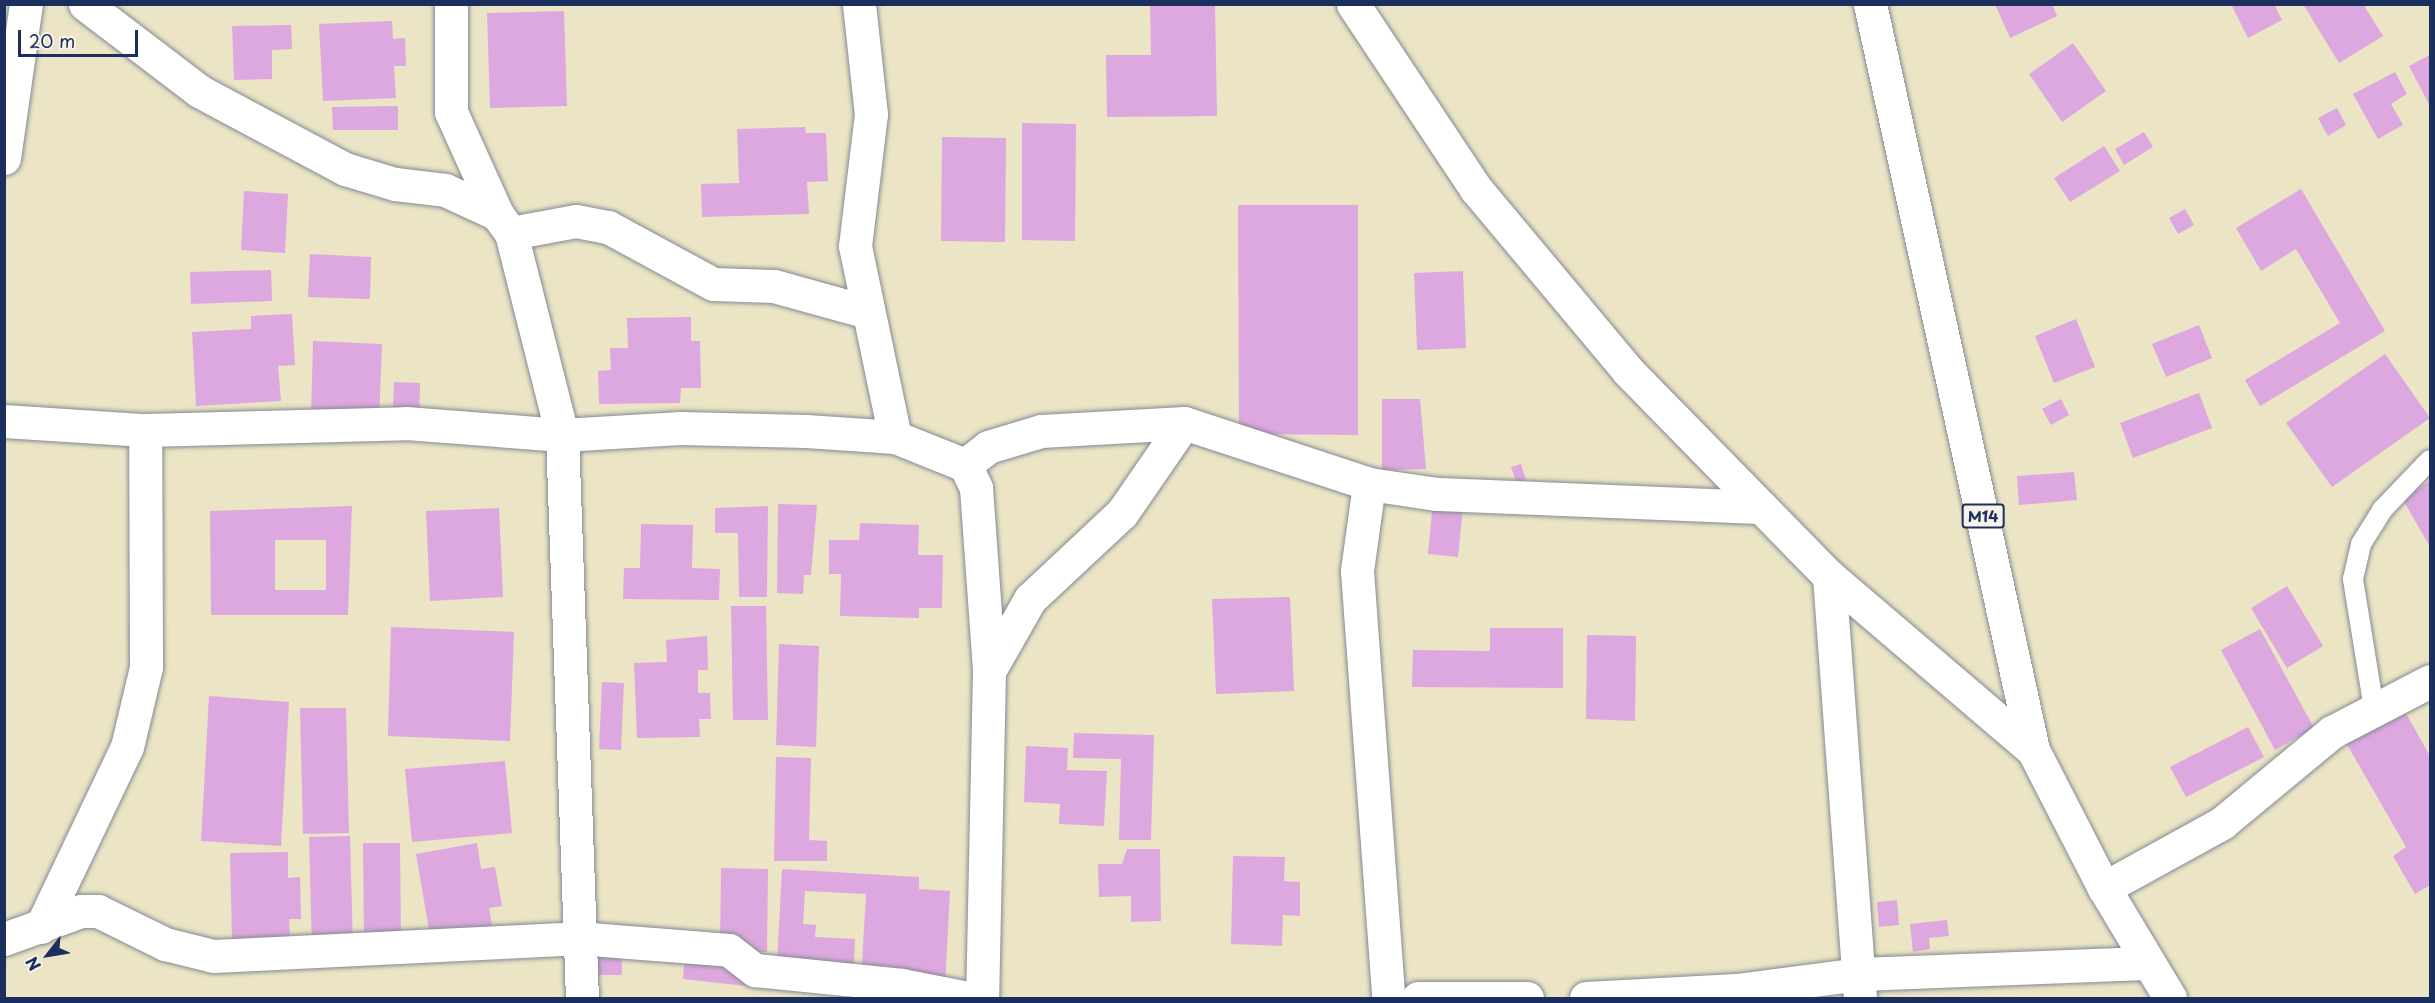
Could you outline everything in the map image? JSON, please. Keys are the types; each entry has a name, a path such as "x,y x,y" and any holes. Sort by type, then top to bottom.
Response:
{"street":[{"path":"4,158 26,4"},
{"path":"85,4 200,91 336,164 395,184 445,190 504,223 576,221 608,227 713,284 774,286 864,310"},
{"path":"451,4 451,112 504,223 562,435 578,938 582,999"},
{"path":"859,4 871,114 855,246 864,310 895,437"},
{"path":"1353,4 1476,189 1628,371 1829,576 2033,750"},
{"name":"M14","path":"1870,4 2033,750 2104,888 2146,963 2170,999"},
{"path":"4,421 145,430 406,423 562,435 681,428 895,437 965,465 976,488 989,671 982,999"},
{"path":"965,465 988,447 1041,431 1184,423 1369,484 1437,494 1761,507"},
{"path":"989,671 1030,599 1122,513 1184,423"},
{"path":"41,927 127,747 146,667 145,430"},
{"path":"1369,484 1357,571 1388,999"},
{"path":"1829,576 1860,986"},
{"path":"2104,888 2222,823 2332,732 2430,681"},
{"path":"4,939 81,911 98,911 165,944 214,956 372,952 578,938 729,950 755,970 902,985 969,999"},
{"path":"1586,999 1736,990 1860,986 2146,963"},
{"path":"1418,999 1527,999"}],"lane":[{"path":"2374,710 2355,568 2361,544 2382,510 2430,460"}],"building":[{"path":"1150,4 1215,4 1217,116 1107,117 1106,55 1151,55"},
{"path":"1995,4 2052,4 2057,16 2010,38"},
{"path":"2231,4 2274,4 2282,20 2248,38"},
{"path":"2303,4 2363,4 2383,36 2339,63"},
{"path":"564,11 567,106 490,108 487,13"},
{"path":"392,21 393,39 405,38 406,66 394,66 396,98 323,101 319,24"},
{"path":"291,25 292,49 272,50 272,79 234,80 232,26"},
{"path":"2073,43 2106,91 2062,122 2029,74"},
{"path":"2430,55 2430,106 2409,66"},
{"path":"2395,72 2407,94 2391,104 2403,125 2378,139 2353,94"},
{"path":"398,106 398,130 333,130 332,107"},
{"path":"2337,108 2346,125 2328,136 2318,118"},
{"path":"1022,123 1076,124 1075,241 1022,240"},
{"path":"805,127 806,133 826,133 828,181 807,182 809,214 702,217 701,184 739,183 737,129"},
{"path":"2144,132 2153,147 2124,165 2115,149"},
{"path":"942,137 1006,138 1005,242 941,241"},
{"path":"2104,146 2120,171 2070,202 2054,178"},
{"path":"2301,189 2385,331 2260,406 2245,380 2340,323 2296,249 2261,271 2236,228"},
{"path":"244,191 288,194 285,253 241,250"},
{"path":"1238,205 1358,205 1358,435 1239,434"},
{"path":"2185,209 2194,225 2178,234 2169,218"},
{"path":"310,254 371,257 370,299 308,297"},
{"path":"271,270 272,301 191,304 190,272"},
{"path":"1463,271 1466,348 1417,350 1414,273"},
{"path":"292,314 295,365 278,366 281,401 196,406 192,332 251,329 251,316"},
{"path":"691,317 691,341 700,341 701,388 681,388 680,403 599,404 598,371 611,370 610,348 628,348 627,318"},
{"path":"2076,319 2095,367 2054,383 2035,336"},
{"path":"2199,325 2212,358 2166,377 2152,344"},
{"path":"313,341 382,344 379,419 311,417"},
{"path":"2385,354 2430,418 2332,487 2286,423"},
{"path":"394,382 420,383 419,434 392,434"},
{"path":"2199,393 2212,428 2133,458 2120,423"},
{"path":"1382,399 1420,399 1426,469 1382,470"},
{"path":"2061,399 2069,415 2051,425 2042,409"},
{"path":"1521,464 1528,486 1519,489 1511,467"},
{"path":"2074,472 2077,500 2019,505 2017,476"},
{"path":"2430,481 2430,547 2402,498"},
{"path":"1433,502 1463,506 1458,557 1428,554"},
{"path":"778,504 817,505 811,575 804,575 803,594 777,593"},
{"path":"352,506 348,615 211,615 210,511","holes":["275,540 326,540 326,590 275,590"]},
{"path":"768,506 767,597 739,597 738,533 715,533 715,508"},
{"path":"499,508 503,597 430,601 426,511"},
{"path":"860,523 919,525 918,555 943,555 942,608 919,608 919,618 840,616 841,574 829,574 829,540 859,540"},
{"path":"641,524 693,525 692,568 720,569 719,600 623,599 624,568 640,568"},
{"path":"2287,586 2323,646 2287,668 2251,608"},
{"path":"1290,597 1294,691 1216,694 1212,599"},
{"path":"731,606 766,606 768,720 733,720"},
{"path":"391,627 514,632 510,741 388,736"},
{"path":"1490,628 1563,628 1563,688 1412,687 1413,650 1490,651"},
{"path":"2260,629 2314,728 2275,750 2221,650"},
{"path":"1587,635 1636,636 1635,721 1586,719"},
{"path":"707,636 708,670 698,670 698,693 710,693 711,719 699,719 700,737 637,738 634,663 667,662 666,640"},
{"path":"779,644 819,646 816,747 776,745"},
{"path":"602,682 624,683 621,750 599,749"},
{"path":"209,696 289,702 281,846 201,841"},
{"path":"2399,701 2430,756 2430,885 2415,894 2393,856 2406,847 2341,734"},
{"path":"300,708 346,708 349,833 303,834"},
{"path":"2248,727 2264,757 2186,797 2170,767"},
{"path":"1074,733 1154,735 1151,840 1119,840 1121,759 1073,758"},
{"path":"1026,746 1068,748 1067,770 1107,771 1104,826 1059,824 1060,804 1024,802"},
{"path":"776,757 811,758 809,840 827,841 827,861 774,861"},
{"path":"505,761 512,833 412,842 405,769"},
{"path":"350,836 353,949 312,950 309,837"},
{"path":"363,843 400,843 401,939 364,939"},
{"path":"477,843 481,869 495,867 502,906 489,908 493,931 431,941 416,854"},
{"path":"1127,849 1160,849 1161,921 1131,922 1131,896 1099,897 1098,864 1122,864"},
{"path":"288,852 288,878 300,877 301,919 289,919 290,938 232,939 230,853"},
{"path":"1233,856 1285,857 1284,881 1300,882 1300,916 1283,915 1282,946 1231,944"},
{"path":"721,868 768,869 767,952 720,951"},
{"path":"782,869 919,877 919,889 950,891 945,985 861,980 866,894 805,891 803,924 816,925 815,937 855,939 853,985 776,980"},
{"path":"1897,900 1899,925 1879,927 1877,902"},
{"path":"1947,920 1949,936 1929,938 1930,949 1913,952 1910,924"},
{"path":"594,945 621,945 622,975 594,975"},
{"path":"685,951 758,959 755,987 683,979"}]}
